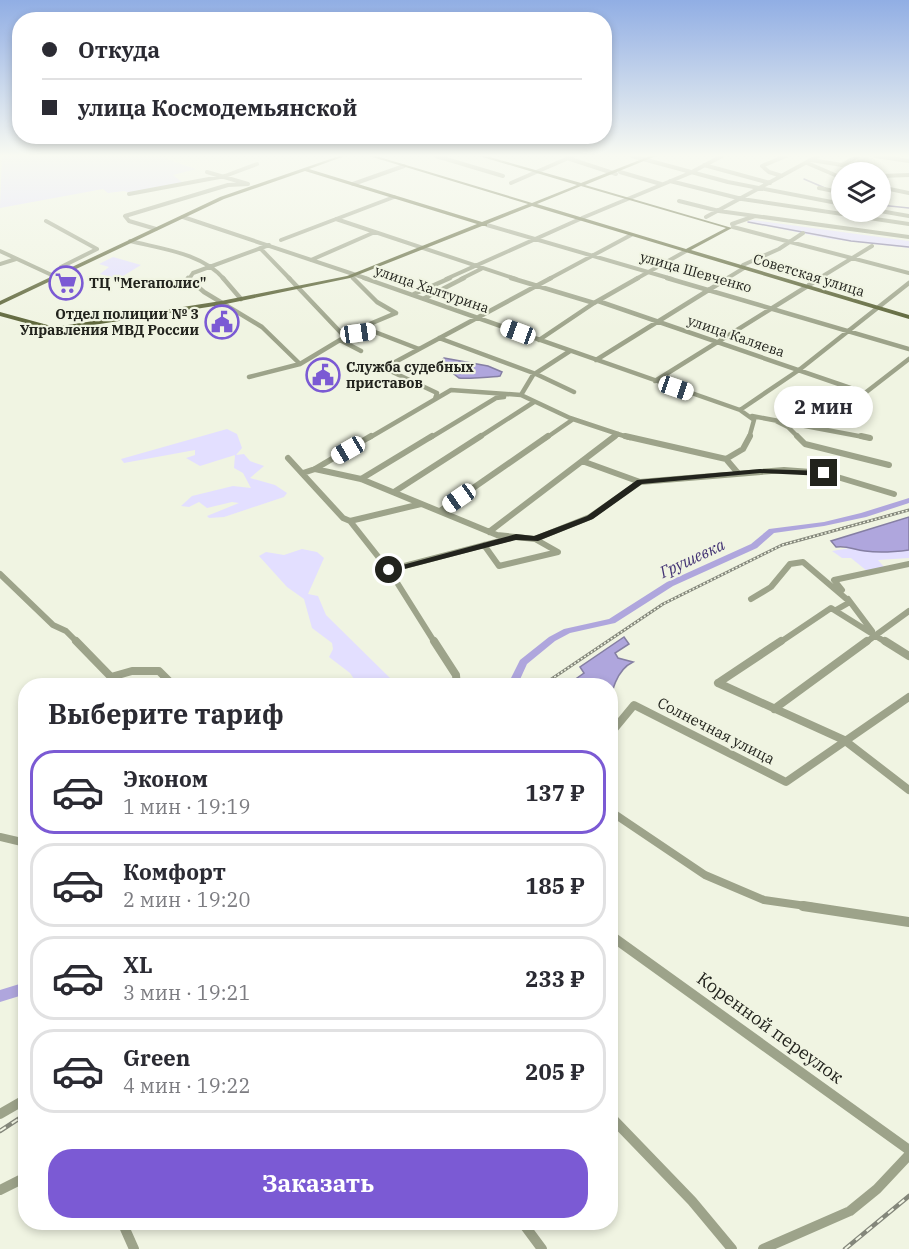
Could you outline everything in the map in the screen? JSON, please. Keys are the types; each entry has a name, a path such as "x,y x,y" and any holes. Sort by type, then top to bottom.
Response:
{"main road":[{"path":"0,303 189,214"},
{"name":"улица Шевченко","path":"450,214 485,225"},
{"path":"221,303 355,277 509,214"},
{"name":"Советская улица","path":"566,214 688,250"},
{"path":"690,214 732,226"},
{"path":"695,214 732,226"},
{"name":"Советская улица","path":"581,219 909,316"},
{"path":"688,250 732,226"},
{"path":"0,314 55,329 221,303 297,288"}],"street":[{"path":"130,214 124,216 129,221 156,229"},
{"path":"281,240 348,214"},
{"path":"414,294 591,214"},
{"path":"706,217 712,214"},
{"path":"743,214 909,237"},
{"path":"732,226 755,216"},
{"name":"улица Халтурина","path":"183,217 269,245 355,277 414,294 752,416 870,438"},
{"name":"улица Каляева","path":"336,219 475,267 659,322 866,393 909,359"},
{"path":"46,221 97,249 61,267 71,269"},
{"path":"891,221 909,224"},
{"path":"836,227 838,222"},
{"name":"улица Шевченко","path":"485,225 712,289 909,349"},
{"path":"732,226 909,273"},
{"path":"312,260 375,232"},
{"path":"596,360 712,289 743,267 803,233"},
{"path":"435,399 437,393 384,368 591,254 631,235"},
{"path":"130,241 172,251 213,266 241,299"},
{"path":"269,245 193,273 188,278 221,303 255,322 287,348 300,364"},
{"path":"655,381 872,246"},
{"path":"260,248 343,339 361,351"},
{"path":"539,340 596,302 688,250"},
{"path":"0,251 56,277"},
{"path":"89,253 99,256"},
{"path":"0,264 16,259"},
{"path":"425,298 482,269"},
{"name":"улица Халтурина","path":"355,277 377,302 396,314 365,326 358,333"},
{"path":"740,410 799,370 876,306 909,283"},
{"path":"249,377 300,364 358,333 375,332 419,349"},
{"path":"440,338 536,374 574,392"},
{"path":"521,395 523,386 536,374 570,351"},
{"path":"303,473 315,469 451,390 459,389 506,396"},
{"path":"361,479 496,398 506,396 521,395 572,420 618,434 673,449 726,459 734,457 750,441 754,420 752,416"},
{"path":"394,492 534,402"},
{"path":"440,512 572,420"},
{"path":"776,421 788,427 805,444 889,465"},
{"path":"489,532 618,434"},
{"path":"288,458 343,518 350,521 389,570 456,678"},
{"path":"726,459 737,472"},
{"path":"582,461 640,482 737,472 784,470 824,473 894,494"},
{"path":"315,469 361,479 489,532 535,539 558,552 499,566 484,545"},
{"path":"535,539 590,517 640,482"},
{"path":"350,521 422,504"},
{"path":"389,570 516,537"},
{"path":"751,599 771,587 790,564 803,562 850,602"},
{"path":"876,635 834,580 909,564"},
{"path":"0,574 53,625 66,631 111,677 132,671 159,671 166,678"},
{"path":"850,602 833,609 718,683 844,740 909,790"},
{"path":"833,609 909,656"},
{"path":"774,709 909,611"},
{"path":"844,740 909,697"},
{"name":"Солнечная улица","path":"618,724 634,705 786,782 844,740"},
{"path":"618,816 705,875 764,900 909,922"},
{"path":"0,837 18,841"},
{"name":"Коренной переулок","path":"618,941 909,1149"},
{"path":"0,1114 18,1104"},
{"path":"618,1124 692,1201 732,1249"},
{"path":"763,1249 781,1238 839,1217 887,1180 909,1155"},
{"path":"0,1190 18,1181"},
{"path":"126,1230 134,1249"},
{"path":"528,1230 542,1249"}],"shaded area":[{"path":"752,220 909,241 909,248 830,239 747,222"},
{"path":"113,257 141,265 118,279 100,274 109,267 99,264"},
{"path":"444,358 488,366 502,372 500,376 459,378 439,362"},
{"path":"227,429 237,434 242,448 236,455 244,454 250,461 264,466 250,478 275,485 287,493 284,497 224,517 209,518 207,516 239,503 232,502 207,508 199,502 189,507 181,506 192,496 233,486 251,488 243,473 234,468 235,455 200,466 186,458 195,455 195,450 124,463 121,459"},
{"path":"909,517 909,550 870,552 836,547 831,541"},
{"path":"850,548 881,552 909,550 909,558 878,560 885,568 867,571 851,558 842,558 832,551"},
{"path":"302,549 317,552 324,558 308,594 318,596 326,615 390,678 353,678 329,657 333,649 332,643 312,628 304,599 287,587 259,556 266,552 284,555"},
{"path":"624,637 629,644 615,653 618,658 633,662 623,670 618,678 577,678 584,673 580,667"}],"waterway":[{"path":"748,222 851,241 909,247"},
{"name":"Грушевка","path":"516,678 523,662 552,639 567,631 612,621 670,584 754,546 772,531 824,524 863,515 909,500"},
{"name":"Грушевка","path":"0,996 18,990"}],"railway":[{"path":"553,678 663,604 782,545 909,510"},
{"path":"0,1131 18,1119"},
{"path":"845,1249 909,1196"}],"place":[{"name":"ТЦ \"Мегаполис\"","path":"66,283"},
{"name":"Отдел полиции № 3 Управления МВД России","path":"222,322"},
{"name":"Служба судебных приставов","path":"323,375"}],"route":[{"path":"389,570 516,537 535,539 590,517 640,482 737,472 784,470 824,473"}]}
